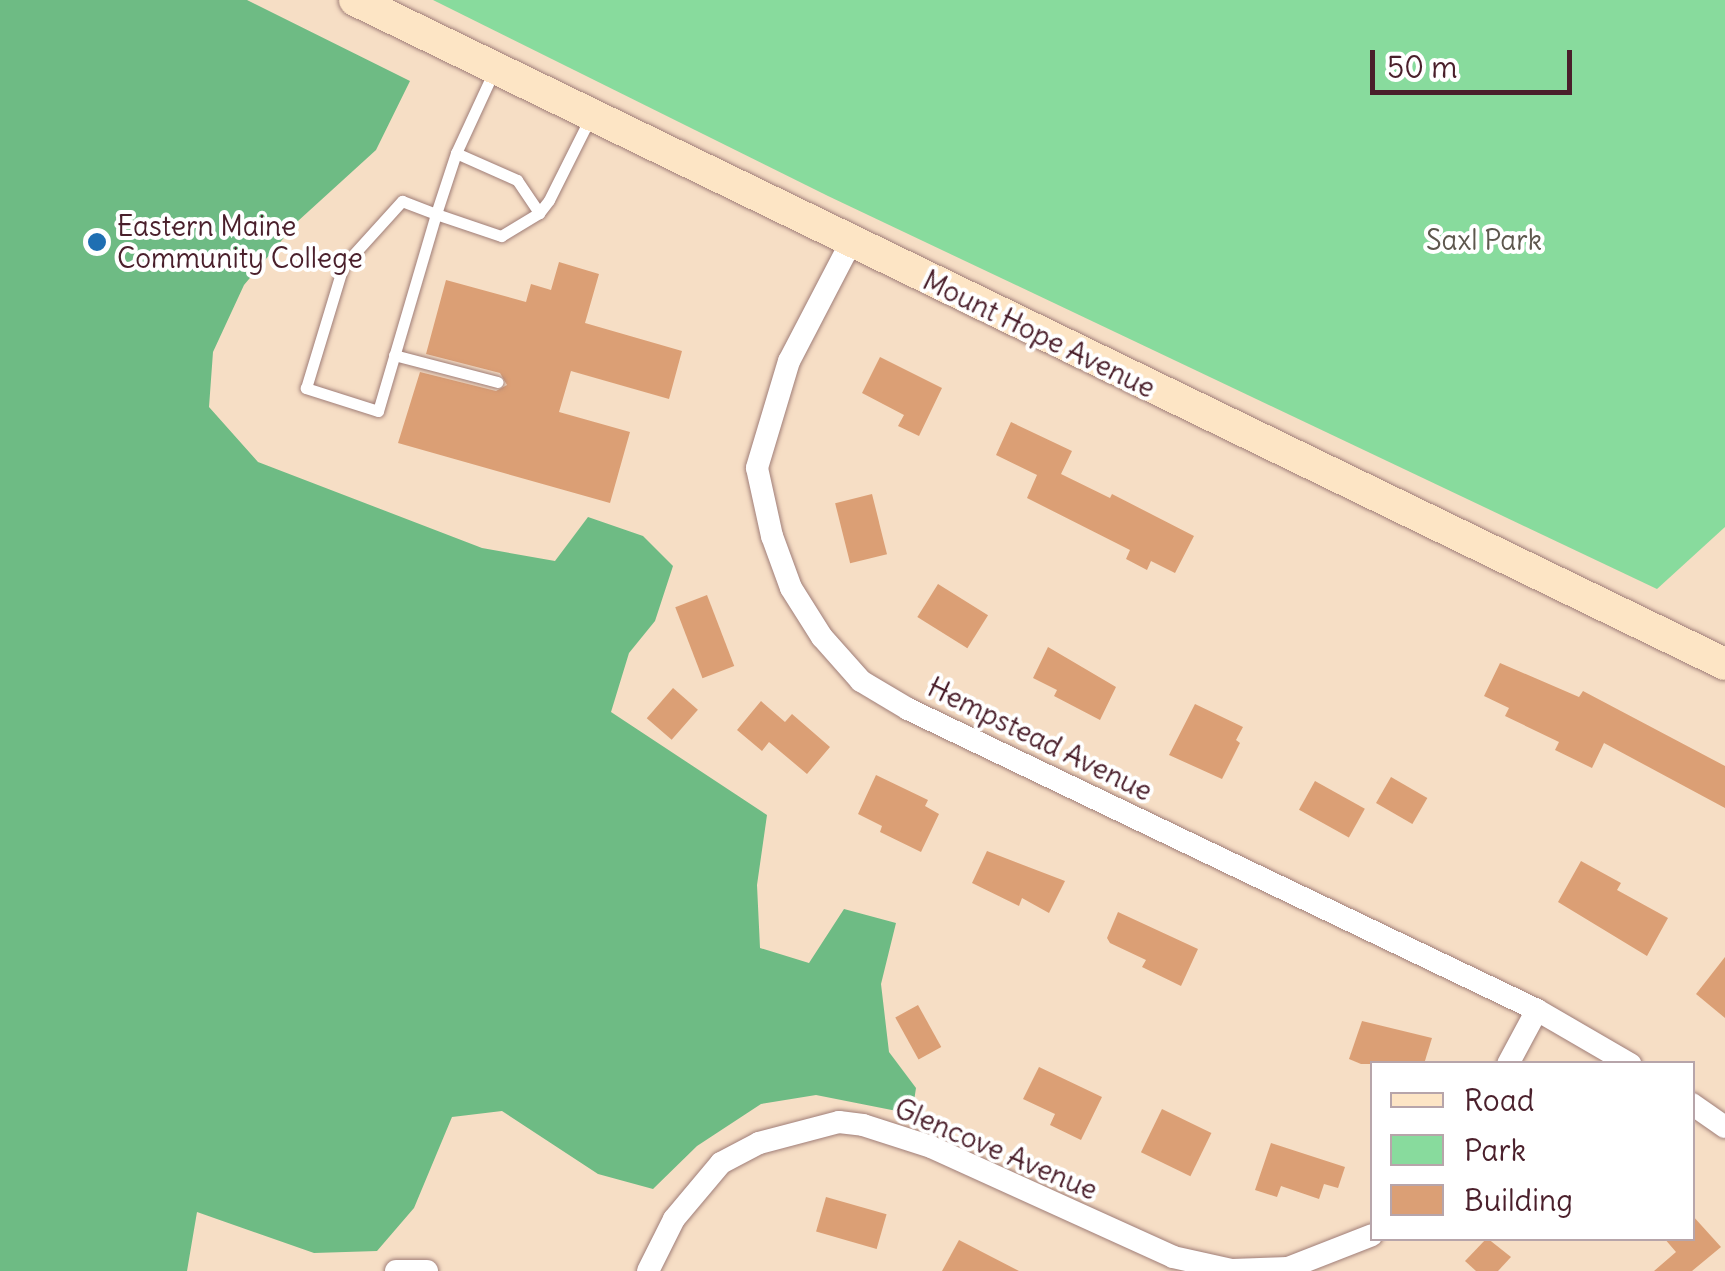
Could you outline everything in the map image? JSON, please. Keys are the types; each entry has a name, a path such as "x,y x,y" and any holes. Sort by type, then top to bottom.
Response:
{"street":[{"name":"Mount Hope Avenue","path":"355,0 850,244 1725,664"},
{"name":"Hempstead Avenue","path":"850,244 789,360 758,468 772,536 791,588 822,637 860,681 908,709 1537,1010 1625,1061"},
{"path":"1510,1061 1537,1010"},
{"path":"1695,1106 1725,1127"},
{"name":"Glencove Avenue","path":"648,1271 674,1219 721,1163 759,1143 839,1122 930,1147 1173,1257 1232,1270 1288,1268 1370,1236"},
{"path":"396,1271 427,1271"}],"lane":[{"path":"495,69 456,153 436,214 378,411 306,388 344,266 402,201 436,214 501,236 539,212 591,116"},
{"path":"456,153 517,180 539,212"},
{"path":"394,355 498,382"}],"green space":[{"path":"0,0 247,0 410,81 376,150 298,221 244,285 213,352 209,407 258,462 482,548 555,561 588,517 643,536 673,566 655,621 629,653 611,712 767,815 757,885 760,948 809,963 844,909 896,923 881,984 889,1052 916,1088 912,1114 816,1095 761,1104 697,1146 653,1189 598,1174 502,1111 452,1117 414,1208 377,1251 314,1253 197,1212 187,1271 0,1271"},
{"name":"Saxl Park","path":"433,0 1725,0 1725,527 1657,589 828,196"}],"building":[{"path":"559,262 599,274 585,323 682,351 669,399 571,371 559,412 630,432 610,503 398,443 420,372 496,391 507,385 500,373 426,354 446,280 526,302 531,284 551,290"},
{"path":"880,357 942,388 919,436 898,426 904,415 862,393"},
{"path":"1011,422 1072,451 1061,474 1110,498 1112,494 1194,536 1175,573 1151,561 1147,570 1126,559 1130,550 1027,498 1037,475 996,455"},
{"path":"872,494 887,554 850,563 835,503"},
{"path":"938,584 988,615 967,648 917,617"},
{"path":"707,595 734,666 702,678 675,607"},
{"path":"1048,647 1116,687 1100,720 1054,696 1057,690 1033,678"},
{"path":"1500,663 1579,697 1583,691 1725,766 1725,808 1604,743 1592,768 1555,750 1559,742 1505,716 1509,708 1484,696"},
{"path":"673,688 698,710 672,740 647,718"},
{"path":"761,701 785,722 792,714 830,747 807,774 769,742 762,751 737,730"},
{"path":"1195,704 1243,727 1236,740 1240,743 1222,779 1169,755"},
{"path":"876,775 928,800 925,806 939,814 921,852 880,832 882,826 858,814"},
{"path":"1391,777 1427,798 1412,824 1376,803"},
{"path":"1315,781 1365,809 1349,837 1299,810"},
{"path":"987,851 1065,881 1049,913 1022,898 1019,906 972,883"},
{"path":"1581,861 1621,883 1617,890 1668,918 1647,956 1558,902"},
{"path":"1118,912 1198,949 1181,986 1142,967 1146,960 1110,943 1107,938"},
{"path":"1725,957 1725,1018 1696,994"},
{"path":"918,1005 941,1047 919,1060 895,1018"},
{"path":"1362,1021 1432,1038 1425,1061 1361,1064 1349,1059"},
{"path":"1039,1067 1102,1097 1081,1140 1050,1125 1055,1114 1023,1099"},
{"path":"1162,1109 1211,1133 1190,1176 1141,1152"},
{"path":"1271,1143 1345,1167 1338,1188 1324,1184 1319,1199 1281,1186 1277,1197 1255,1190"},
{"path":"826,1197 887,1214 877,1249 816,1232"},
{"path":"1695,1218 1721,1247 1692,1271 1654,1271 1676,1252 1667,1241 1695,1241"},
{"path":"959,1240 1019,1271 942,1271"},
{"path":"1484,1241 1491,1241 1511,1257 1498,1271 1476,1271 1465,1261"}],"place":[{"name":"Eastern Maine Community College","path":"97,242"}]}
